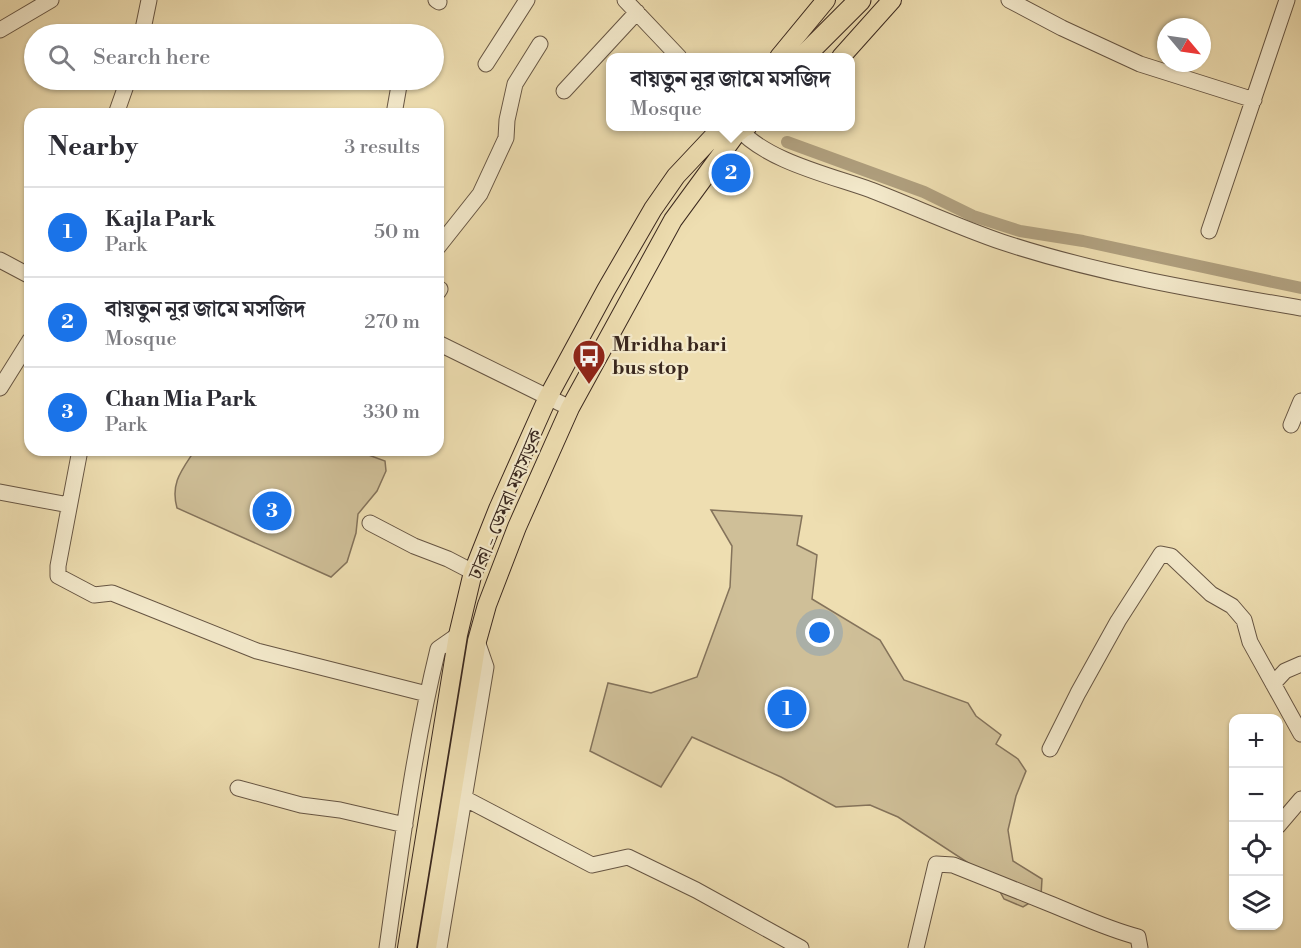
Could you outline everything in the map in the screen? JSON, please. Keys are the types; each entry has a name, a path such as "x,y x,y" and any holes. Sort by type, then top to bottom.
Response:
{"highway":[{"path":"805,53 850,0"},
{"path":"806,53 860,0"}],"main road":[{"path":"782,53 826,0"},
{"path":"845,53 892,0"},
{"name":"ঢাকা - ডেমরা মহাসড়ক","path":"407,948 458,635 473,572 498,508 552,390 653,209 676,176 733,131"},
{"name":"ঢাকা - ডেমরা মহাসড়ক","path":"427,948 477,641 487,605 517,527 573,401 673,220 735,131"},
{"path":"653,209 673,220"},
{"path":"552,390 573,401"}],"street":[{"path":"0,30 51,0"},
{"path":"143,24 149,0"},
{"path":"486,64 527,0"},
{"path":"625,0 675,53"},
{"path":"1009,0 1088,41 1140,64 1254,100"},
{"path":"1209,231 1287,0"},
{"path":"564,91 637,12"},
{"path":"444,239 480,194 506,138 507,120 515,84 540,44"},
{"path":"118,108 124,90"},
{"path":"395,108 398,90"},
{"path":"742,131 752,142 801,166 886,196 1003,242 1106,272 1301,308"},
{"path":"0,260 24,273"},
{"path":"444,346 552,390"},
{"path":"0,388 24,350"},
{"path":"1291,425 1301,401"},
{"path":"79,456 58,576 94,595 112,593 257,651 427,694"},
{"path":"0,492 69,505"},
{"path":"370,523 414,546 448,559 473,572"},
{"path":"1050,749 1118,621 1161,554 1171,556 1212,594 1232,606 1244,620 1250,642 1301,734"},
{"path":"387,948 427,694 438,649 458,635"},
{"path":"439,948 486,667 477,641"},
{"path":"1273,684 1284,671 1301,664"},
{"path":"238,788 301,804 340,810 405,825"},
{"path":"464,798 592,865 628,857 801,948"},
{"path":"1281,822 1301,799"},
{"path":"916,948 936,864 953,865 1076,916 1138,937 1140,948"}],"shaded area":[{"path":"191,456 371,456 385,461 386,471 377,491 358,514 356,533 347,562 331,577 177,508 175,491 182,471"},
{"path":"711,510 802,516 797,545 817,555 812,599 880,640 904,680 968,703 976,716 1001,735 996,744 1018,759 1026,771 1016,796 1008,830 1013,861 1042,879 1041,896 1023,907 1004,899 993,879 898,817 870,805 836,807 781,777 692,737 661,787 590,751 608,683 651,693 697,677 730,587 732,546"}],"waterway":[{"path":"787,142 924,192 973,216 1020,231 1083,241 1301,288"}],"place":[{"name":"বায়তুন নূর জামে মসজিদ","path":"731,173"},
{"name":"Mridha bari bus stop","path":"589,385"},
{"name":"Chan Mia Park","path":"272,511"},
{"name":"Kajla Park","path":"787,709"}]}
